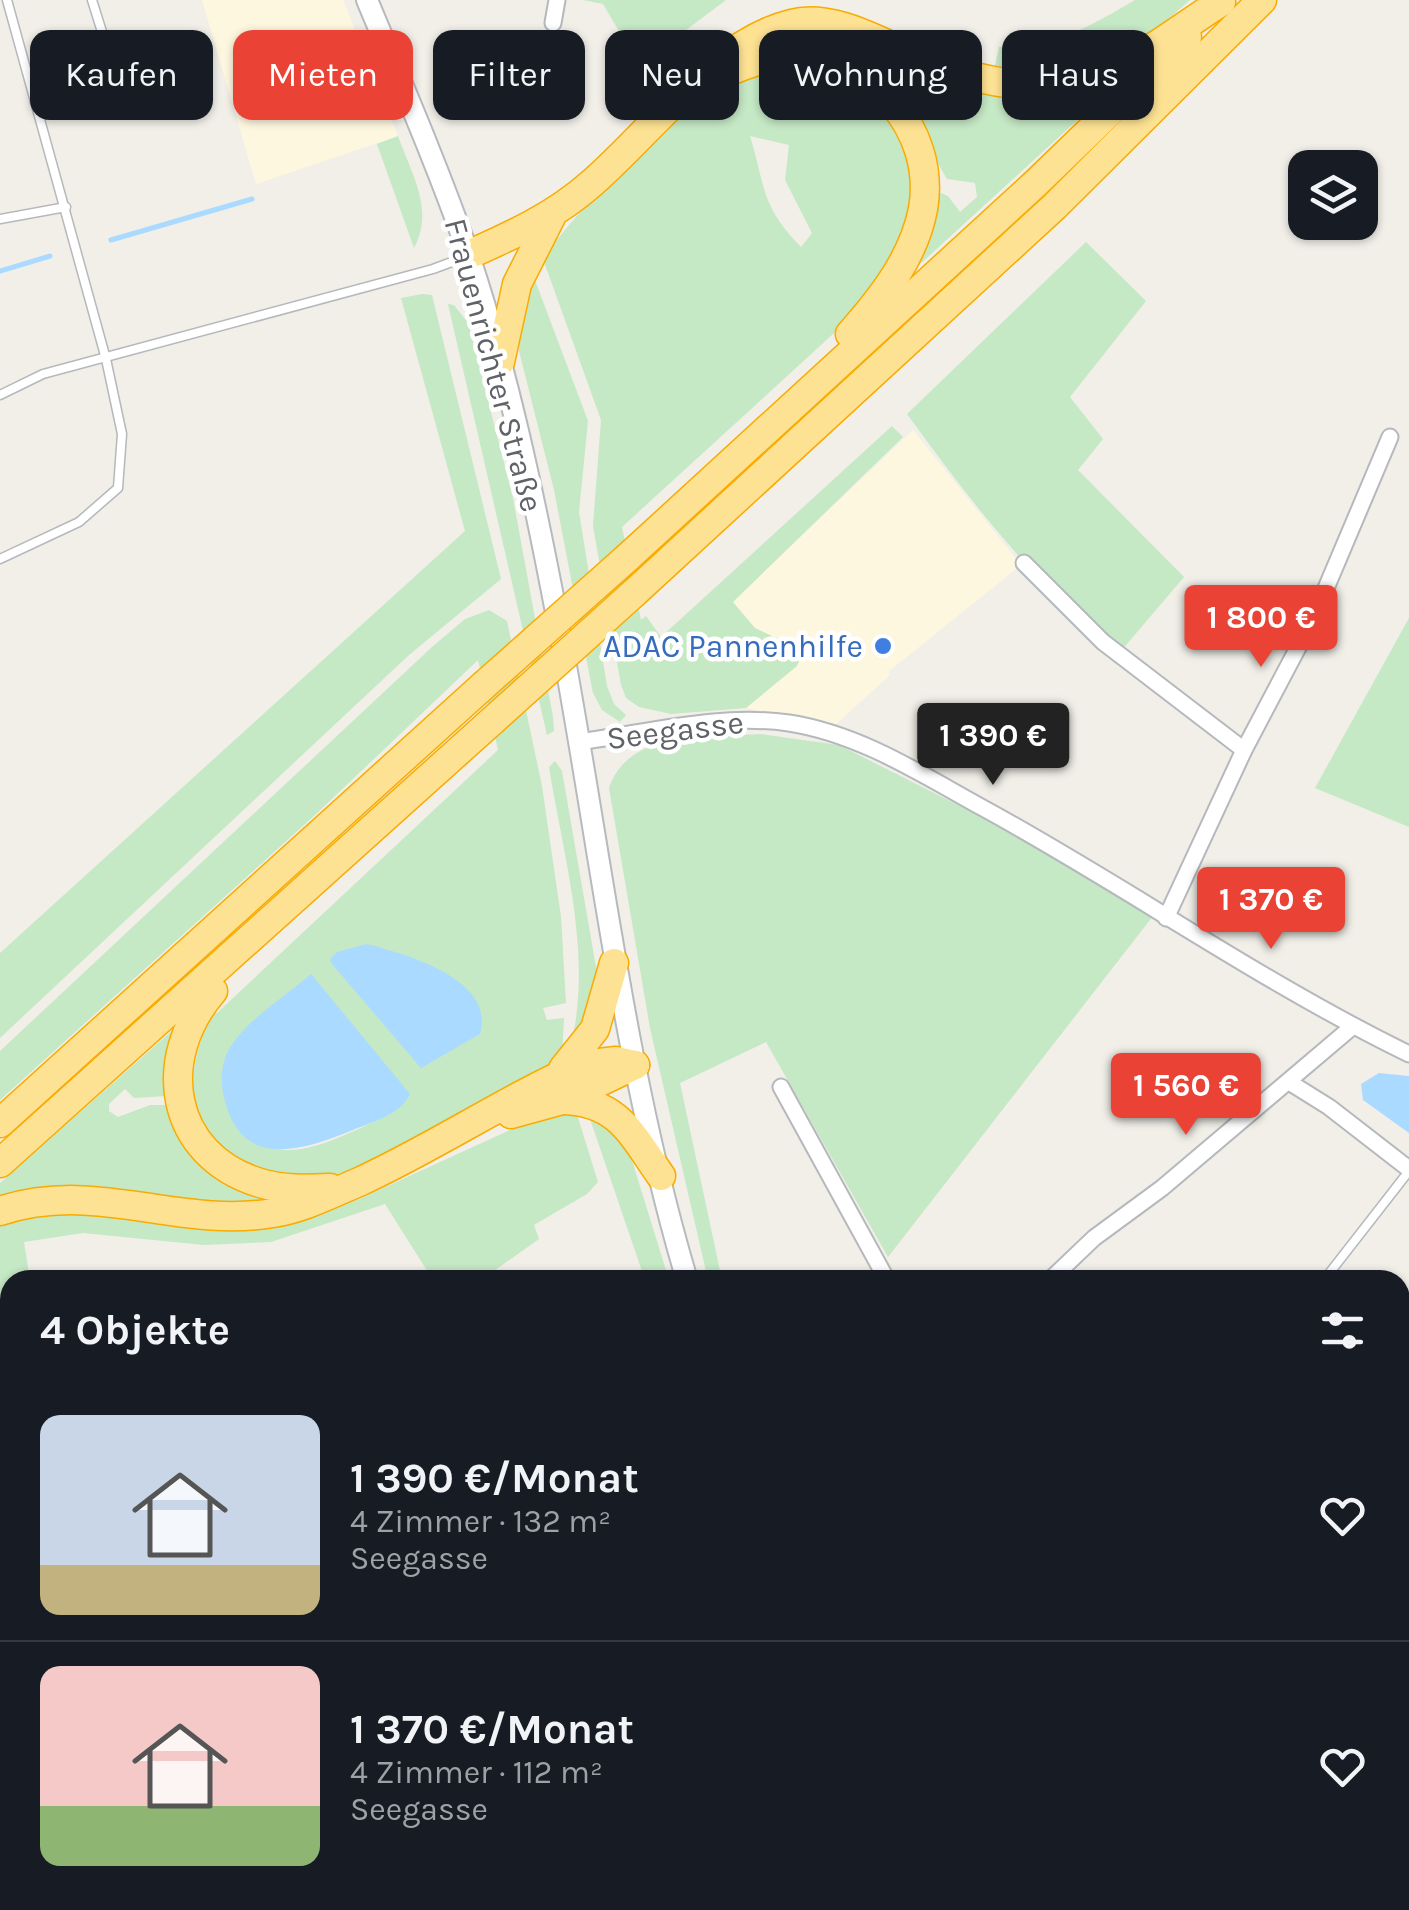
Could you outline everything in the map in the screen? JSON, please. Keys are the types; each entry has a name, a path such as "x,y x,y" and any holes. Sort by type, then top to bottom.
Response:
{"highway":[{"path":"0,1163 634,593 1068,194 1262,0"},
{"path":"739,45 795,23 824,23 862,32 965,76 1023,87 1066,83 1125,64 1222,1"},
{"path":"0,1123 1036,183 1222,1"},
{"path":"739,67 786,56 828,62 860,75 884,94 910,126 920,152 923,206 892,282 763,432"},
{"path":"468,255 550,217 658,120"},
{"path":"500,362 517,284 550,217"},
{"path":"292,901 191,1016 176,1059 176,1086 184,1115 202,1146 224,1166 277,1188 346,1187"},
{"path":"556,1089 586,1046 604,1008 614,963"},
{"path":"0,1211 37,1201 81,1197 202,1215 249,1216 312,1204 556,1089 600,1061 635,1065"},
{"path":"556,1089 610,1111 661,1176"}],"main road":[{"name":"Frauenrichter Straße","path":"367,0 429,146 468,255 500,362 556,614 614,963 685,1270"}],"street":[{"path":"553,23 557,0"},
{"path":"1166,918 1244,750 1313,620 1390,437"},
{"path":"1024,563 1103,642 1244,750"},
{"name":"Seegasse","path":"578,742 758,720 829,732 891,757 1047,843 1352,1027 1409,1054"},
{"path":"1060,1270 1094,1238 1162,1188 1352,1027"},
{"path":"1288,1082 1329,1107 1409,1170"},
{"path":"781,1086 881,1270"}],"lane":[{"path":"7,0 30,84"},
{"path":"92,0 101,30"},
{"path":"0,559 78,522 118,488 122,434 106,359 40,120"},
{"path":"0,220 66,206"},
{"path":"0,395 43,374 414,274 468,255"},
{"path":"1332,1270 1409,1170"}],"shaded area":[{"path":"202,0 343,0 355,30 233,30 233,106"},
{"path":"237,120 392,120 398,136 256,184"},
{"path":"913,430 1021,565 888,672 890,675 836,724 746,708 797,666 803,652 755,628 732,602"}],"green space":[{"path":"583,0 726,0 686,30 618,30 603,4"},
{"path":"1135,0 1190,0 1154,32 1079,30"},
{"path":"999,47 1002,74 993,74"},
{"path":"759,75 759,120 891,120 904,138 912,187 904,235 856,313 622,527 641,620 646,616 661,637 892,426 903,437 733,602 755,628 803,651 797,666 746,708 671,714 639,707 626,698 621,685 593,526 601,420 543,259 604,187 675,120 739,120 739,80","holes":["750,136 789,145 785,180 812,233 801,247 771,207"]},
{"path":"982,93 1002,96 1002,120 1077,120 906,277 936,191 948,196 960,212 977,197 975,183 947,179 913,120 982,120"},
{"path":"398,136 422,206 420,234 414,248 377,144"},
{"path":"1086,242 1146,301 1070,397 1103,439 1078,470 1184,577 1121,651 1032,571 907,414"},
{"path":"533,275 588,421 579,512 607,686 614,704 626,715 620,722 602,710 593,693 554,490 519,351 521,309"},
{"path":"432,295 501,579 409,655 0,1038 0,953 465,531 401,298"},
{"path":"448,304 454,305 468,323 513,498 553,717 554,731 547,735"},
{"path":"489,610 507,621 542,786 561,917 566,1003 543,1008 547,1020 564,1018 562,1058 431,1134 390,1154 319,1179 283,1179 240,1161 222,1148 204,1125 194,1093 196,1061 212,1012 217,1013 498,750 478,660 315,815 0,1100 0,1051 465,619","holes":["290,993 391,1114 309,1148 270,1147 251,1138 233,1121 261,1016"]},
{"path":"1409,618 1409,827 1315,788"},
{"path":"760,734 839,745 1160,907 888,1257 766,1042 680,1083 720,1270 706,1270 650,1028 609,788 619,769 634,755 672,740"},
{"path":"555,761 562,771 597,973 590,1016 573,1036 578,1002 577,935 549,767"},
{"path":"183,1021 167,1096 134,1098 125,1089 109,1104 109,1111 118,1117 150,1105 166,1105 273,1196 273,1201 210,1204 83,1189 58,1189 0,1200 0,1183"},
{"path":"575,1108 598,1182 587,1194 534,1225 539,1239 495,1270 427,1270 385,1204 271,1242 204,1245 83,1233 24,1242 28,1270 0,1270 0,1222 46,1208 307,1215 357,1200 536,1118"},
{"path":"587,1110 626,1141 666,1270 642,1270"}],"water":[{"path":"367,944 424,962 461,984 474,998 481,1015 480,1034 421,1068 332,964 330,959 337,952"},
{"path":"311,974 410,1094 393,1112 378,1120 314,1144 276,1149 259,1146 244,1137 232,1121 223,1091 225,1058 248,1026"},
{"path":"1379,1073 1409,1076 1409,1133 1363,1100 1361,1084"}],"waterway":[{"path":"111,240 252,199"},
{"path":"0,271 50,256"}],"place":[{"name":"ADAC Pannenhilfe","path":"883,646"}]}
